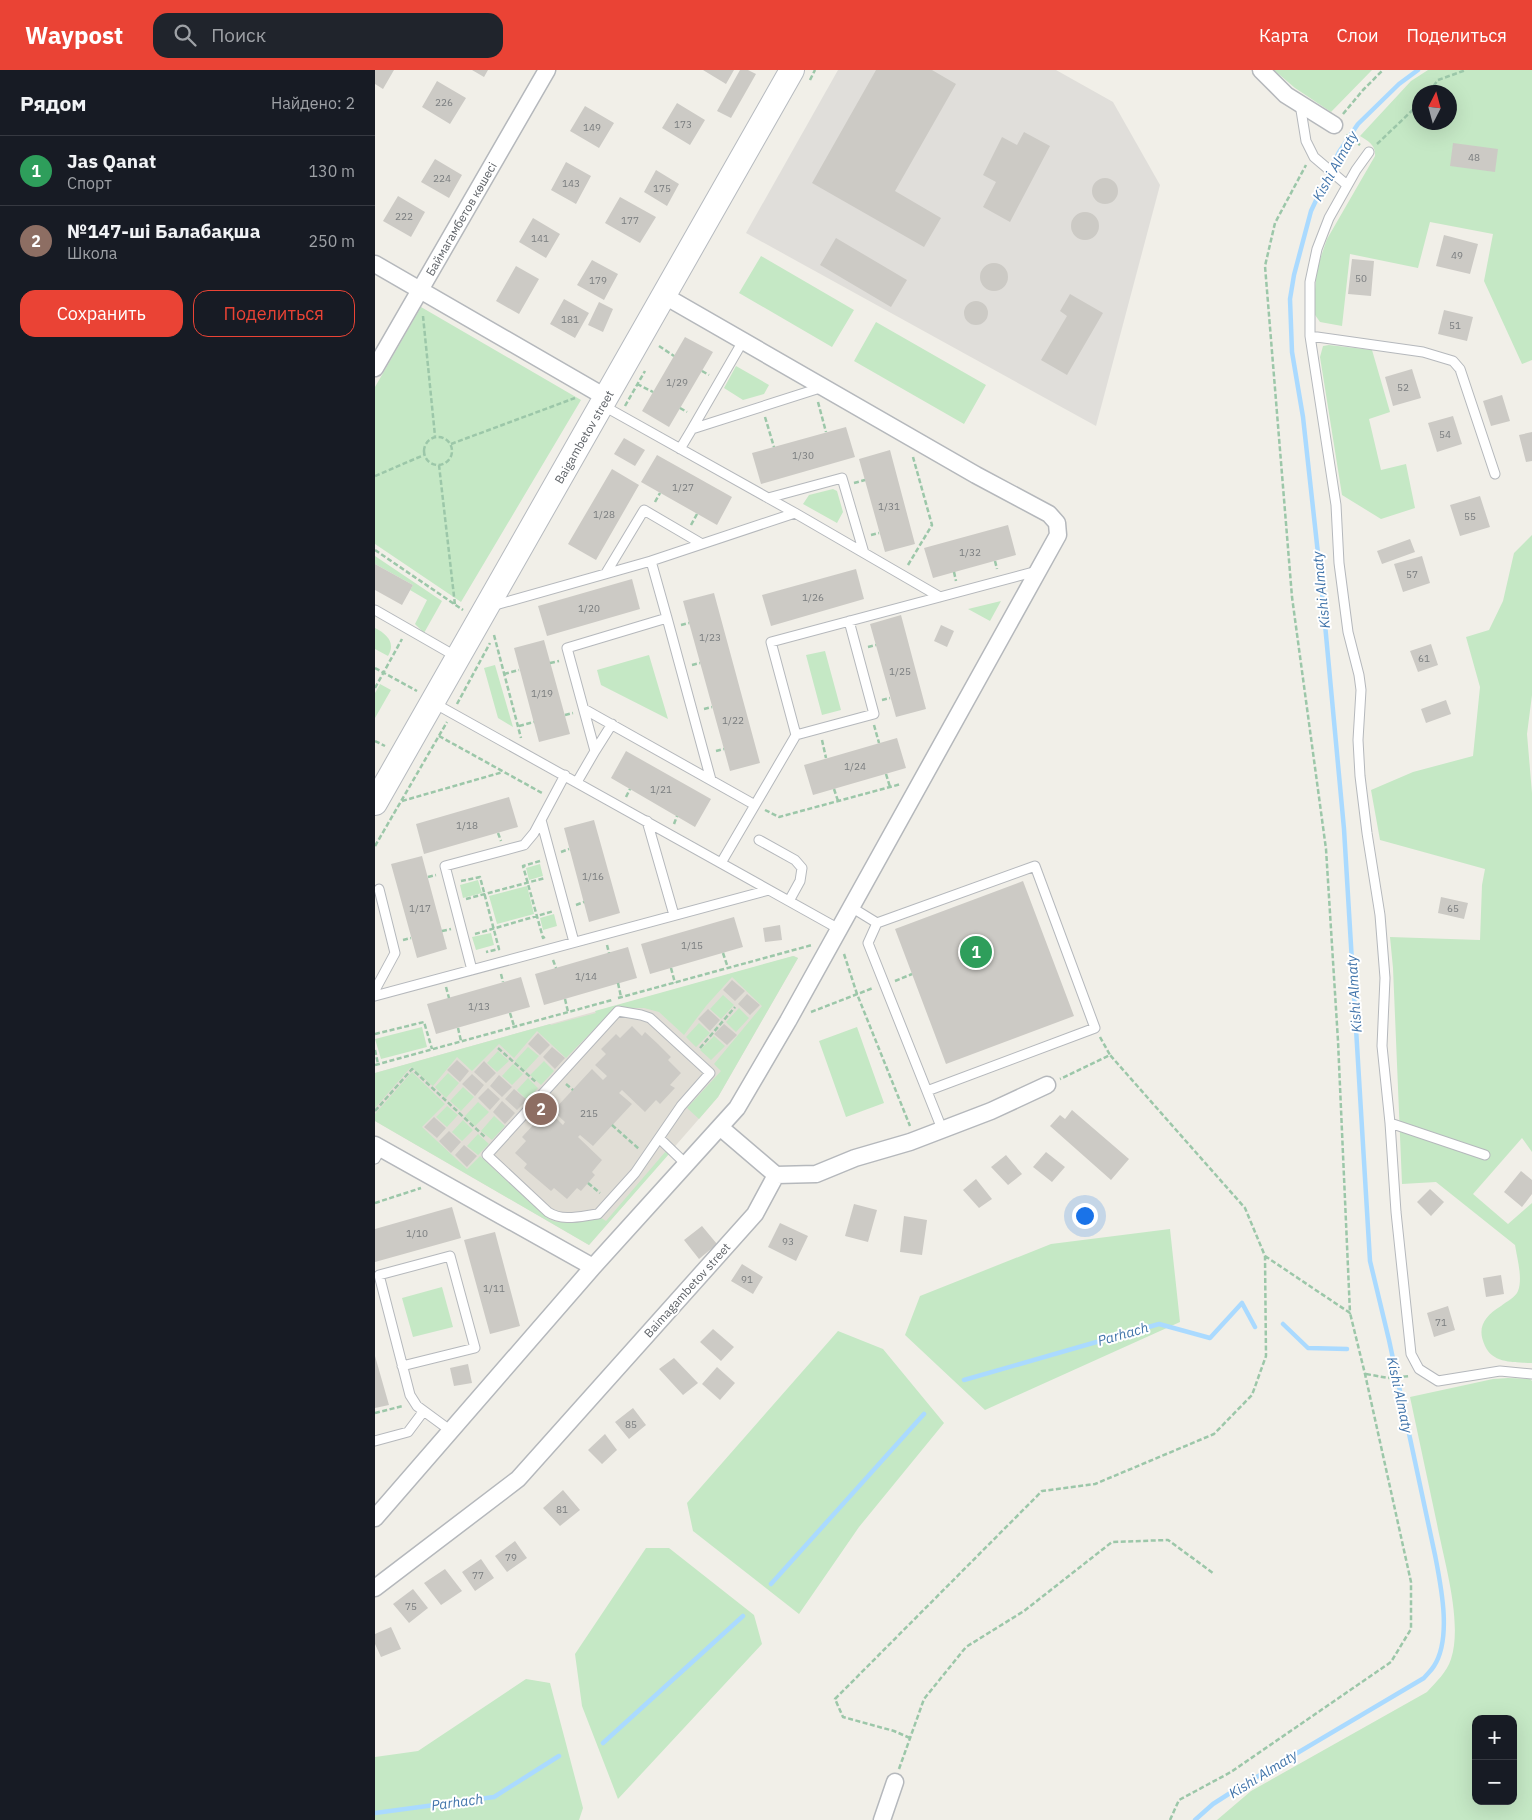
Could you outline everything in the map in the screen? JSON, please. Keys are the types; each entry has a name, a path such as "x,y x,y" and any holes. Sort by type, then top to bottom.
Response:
{"street":[{"name":"Баймагамбетов көшесі","path":"375,368 547,70"},
{"name":"Baigambetov street","path":"375,803 426,698 486,621 597,399 663,295 792,70"},
{"path":"1261,70 1299,104 1337,128"},
{"path":"375,264 597,399"},
{"path":"375,1518 593,1267 721,1128 746,1095 1058,535 1057,523 1053,518 819,389 743,341 663,295"},
{"path":"721,1128 776,1175 816,1174 855,1158 915,1140 991,1111 1047,1084"},
{"path":"377,1151 441,1182 593,1267"},
{"name":"Baimagambetov street","path":"375,1588 518,1479 755,1214 776,1175"},
{"path":"882,1820 895,1782"}],"lane":[{"path":"1299,104 1306,141 1313,155 1347,185"},
{"path":"1366,150 1321,237 1310,282 1310,336 1336,505 1339,563 1347,632 1359,675 1361,690 1358,740 1360,776 1380,915 1385,978 1382,1046 1391,1123 1400,1250 1411,1354 1415,1365 1423,1373 1437,1381 1500,1371 1532,1374"},
{"path":"1310,336 1423,352 1453,361 1460,369 1495,474"},
{"path":"680,449 743,341"},
{"path":"692,429 819,389"},
{"path":"597,399 680,449 940,597"},
{"path":"768,498 842,478 864,553"},
{"path":"606,574 644,510 702,544"},
{"path":"486,621 606,574 795,514"},
{"path":"651,561 711,780"},
{"path":"796,735 771,642 1039,570"},
{"path":"375,610 457,657"},
{"path":"595,751 567,648 667,618"},
{"path":"721,863 796,735 874,714 849,621"},
{"path":"426,698 789,901 837,934"},
{"path":"584,709 755,805"},
{"path":"577,782 612,724"},
{"path":"472,970 445,866 524,845 541,820 565,775"},
{"path":"541,820 574,942"},
{"path":"647,821 674,915"},
{"path":"759,840 795,860 802,868 800,881 789,901"},
{"path":"927,1092 1095,1028 1035,866 877,923 868,942 885,984 927,1092 942,1129"},
{"path":"375,990 395,953 379,889"},
{"path":"375,996 769,890"},
{"path":"851,907 877,923"},
{"path":"618,1011 650,1018 693,1057 710,1074 681,1106 635,1173 598,1214 567,1218 552,1215 487,1155 618,1011"},
{"path":"1391,1123 1485,1155"},
{"path":"659,1138 687,1165"},
{"path":"402,1366 475,1348 450,1256 379,1275 402,1366 410,1395 423,1412 451,1431"},
{"path":"375,1441 409,1432 423,1412"}],"path":[{"path":"1383,70 1363,90 1337,128 1366,150 1412,110"},
{"path":"1434,85 1438,80 1466,70"},
{"path":"1170,1820 1179,1800 1231,1772 1391,1662 1411,1629 1411,1582 1350,1313 1338,1041 1326,848 1292,596 1265,266 1275,223 1313,155"},
{"path":"420,290 435,436"},
{"path":"659,346 674,356"},
{"path":"637,384 653,392"},
{"path":"819,389 826,432"},
{"path":"451,444 597,399"},
{"path":"762,407 773,447"},
{"path":"435,436 445,438 451,444 451,458 439,465 430,462 424,455 425,445 435,436"},
{"path":"902,575 932,525 907,436"},
{"path":"375,476 424,455"},
{"path":"439,465 455,605"},
{"path":"375,550 455,605 486,621 504,674 525,753"},
{"path":"375,688 408,629"},
{"path":"375,668 426,698"},
{"path":"504,674 519,670"},
{"path":"871,714 879,743"},
{"path":"518,727 534,722"},
{"path":"819,729 826,758"},
{"path":"439,736 552,798"},
{"path":"375,741 389,749"},
{"path":"401,801 504,772"},
{"path":"887,774 890,787"},
{"path":"755,805 779,817 923,778"},
{"path":"834,789 838,801"},
{"path":"551,859 523,866 543,938 571,931"},
{"path":"455,902 556,876"},
{"path":"450,884 480,877 499,948 469,958"},
{"path":"464,938 565,908"},
{"path":"375,1050 377,1064 729,968 837,934 857,994 915,1140"},
{"path":"723,953 729,968"},
{"path":"671,968 675,983"},
{"path":"788,1021 912,974"},
{"path":"618,983 621,998"},
{"path":"565,998 569,1012"},
{"path":"693,1057 735,1007"},
{"path":"510,1013 514,1027"},
{"path":"375,1034 424,1022 432,1049"},
{"path":"458,1028 461,1041"},
{"path":"911,1738 894,1731 843,1717 835,1699 1042,1491 1095,1484 1214,1434 1252,1395 1266,1356 1265,1256 1245,1208 1110,1055 1095,1028"},
{"path":"498,1048 545,1091"},
{"path":"1047,1084 1110,1055"},
{"path":"375,1111 412,1069 494,1146"},
{"path":"612,1125 639,1149 659,1138"},
{"path":"375,1203 441,1182"},
{"path":"588,1183 610,1201"},
{"path":"1265,1256 1350,1313"},
{"path":"1365,1374 1388,1378 1415,1375"},
{"path":"376,1408 376,1413 415,1403"},
{"path":"895,1782 925,1699 966,1647 1024,1611 1112,1542 1168,1540 1213,1574"}],"shaded area":[{"path":"838,70 1056,70 1113,102 1160,185 1096,426 746,233"},
{"path":"794,956 798,958 718,1097 589,1245 375,1121 375,1073"}],"green space":[{"path":"1274,70 1372,70 1331,112 1295,88"},
{"path":"1428,70 1532,70 1532,360 1522,364 1484,281 1493,234 1430,222 1418,268 1350,254 1342,326 1320,322 1313,312 1317,268 1327,239 1375,156 1373,146 1360,136 1411,81"},
{"path":"761,256 854,310 832,347 739,293"},
{"path":"421,307 581,400 461,602 375,544 375,387"},
{"path":"876,322 986,385 964,424 854,361"},
{"path":"1323,346 1372,350 1390,412 1369,419 1381,470 1406,464 1415,508 1381,519 1342,495 1320,357"},
{"path":"736,366 769,385 764,394 743,400 724,388"},
{"path":"833,489 837,491 843,512 837,523 803,504 809,495"},
{"path":"1532,535 1532,695 1527,734 1532,793 1532,1152 1522,1138 1473,1194 1508,1224 1532,1203 1532,1363 1505,1361 1493,1356 1485,1346 1481,1333 1484,1323 1490,1314 1513,1298 1518,1291 1520,1274 1515,1245 1436,1182 1402,1184 1390,937 1480,940 1482,885 1485,869 1380,840 1371,790 1413,772 1473,756 1480,687 1466,637 1489,630 1503,601 1514,553"},
{"path":"375,556 442,601 424,633 415,624 427,600 410,590 413,585 375,564"},
{"path":"1001,601 990,621 968,609"},
{"path":"375,628 383,633 391,643 388,656 375,649"},
{"path":"825,651 841,710 822,715 806,655"},
{"path":"649,655 668,719 601,685 597,670"},
{"path":"495,665 513,727 498,718 484,668"},
{"path":"380,684 391,690 375,718 375,693"},
{"path":"540,864 543,876 529,880 526,868"},
{"path":"478,880 482,893 463,898 460,885"},
{"path":"527,886 534,914 497,924 489,896"},
{"path":"554,914 557,926 543,930 540,918"},
{"path":"491,933 494,945 476,950 472,937"},
{"path":"793,956 798,958 718,1097 699,1119 687,1108 721,1071 714,1064 762,1006 732,977 706,1006 684,1035 659,1012 644,1008 615,1008 566,1058 537,1031 514,1058 499,1044 472,1071 457,1057 433,1086 411,1067 375,1108 375,1073 596,1013 595,1011"},
{"path":"723,995 734,1005 721,1019 710,1009"},
{"path":"739,1008 749,1018 736,1032 726,1022"},
{"path":"699,1023 710,1033 696,1047 686,1037"},
{"path":"422,1027 427,1047 381,1059 375,1039"},
{"path":"857,1027 884,1103 846,1117 819,1041"},
{"path":"714,1036 725,1046 711,1060 700,1050"},
{"path":"528,1047 539,1056 525,1071 515,1061"},
{"path":"498,1051 509,1061 497,1072 487,1063"},
{"path":"544,1061 554,1071 541,1085 530,1075"},
{"path":"513,1064 523,1074 512,1085 502,1076"},
{"path":"412,1072 445,1104 422,1127 467,1169 480,1156 546,1217 558,1222 571,1222 598,1216 606,1221 666,1151 669,1154 589,1245 375,1121 375,1114"},
{"path":"448,1073 459,1083 446,1098 435,1087"},
{"path":"528,1078 538,1088 527,1100 517,1090"},
{"path":"463,1087 474,1097 461,1111 450,1101"},
{"path":"478,1102 489,1112 475,1126 465,1116"},
{"path":"447,1106 458,1115 447,1127 436,1117"},
{"path":"494,1116 505,1126 492,1140 481,1131"},
{"path":"463,1120 473,1130 462,1141 452,1132"},
{"path":"478,1134 489,1144 478,1155 467,1146"},
{"name":"Parhach","path":"1170,1229 1180,1322 985,1410 905,1335 920,1296 1051,1244"},
{"path":"442,1287 453,1327 413,1337 402,1298"},
{"path":"838,1331 883,1349 944,1423 859,1527 799,1614 693,1531 687,1503"},
{"path":"1493,1379 1530,1379 1532,1381 1532,1820 1217,1820 1251,1791 1427,1692 1447,1668 1454,1644 1454,1610 1448,1573 1410,1397"},
{"path":"646,1548 669,1548 754,1615 762,1644 618,1799 582,1706 575,1654"},
{"path":"526,1679 550,1683 583,1808 579,1820 375,1820 375,1757 418,1751"}],"building":[{"path":"375,70 394,70 383,89 375,84"},
{"path":"472,70 488,70 484,77"},
{"path":"703,70 734,70 726,84"},
{"path":"740,70 748,70 756,74 731,118 717,111"},
{"path":"876,70 932,70 956,84 895,191 941,218 924,247 812,183"},
{"path":"437,81 466,98 450,124 422,107"},
{"path":"677,103 705,120 690,145 662,128"},
{"path":"585,106 614,123 599,148 570,131"},
{"path":"1024,132 1050,146 1010,222 983,207 996,182 983,175 1002,137 1017,145"},
{"path":"1453,143 1498,149 1495,172 1450,166"},
{"path":"435,159 462,175 449,198 421,182"},
{"path":"566,162 591,176 576,204 551,190"},
{"path":"656,170 679,184 667,206 644,192"},
{"path":"1105,178 1114,182 1118,191 1114,200 1105,204 1096,200 1092,191 1096,182"},
{"path":"398,196 425,212 411,237 383,221"},
{"path":"620,197 656,217 640,243 605,223"},
{"path":"1085,212 1095,216 1099,226 1095,236 1085,240 1075,236 1071,226 1075,216"},
{"path":"533,218 560,234 546,258 519,242"},
{"path":"1444,235 1478,244 1470,274 1436,266"},
{"path":"836,238 907,280 891,307 820,265"},
{"path":"1352,259 1374,261 1371,296 1348,294"},
{"path":"592,260 618,274 604,300 577,285"},
{"path":"994,263 1004,267 1008,277 1004,287 994,291 984,287 980,277 984,267"},
{"path":"516,266 539,279 519,314 496,301"},
{"path":"1070,294 1103,313 1067,375 1041,360 1067,316 1060,311"},
{"path":"564,299 589,313 575,338 550,324"},
{"path":"976,301 985,304 988,313 985,322 976,325 967,322 964,313 967,304"},
{"path":"599,302 613,309 603,332 588,325"},
{"path":"1444,310 1473,317 1467,341 1438,334"},
{"path":"685,337 713,352 669,427 642,411"},
{"path":"1412,369 1421,398 1393,406 1385,377"},
{"path":"1502,395 1510,421 1491,426 1483,401"},
{"path":"1453,416 1462,444 1437,452 1428,423"},
{"path":"846,427 855,457 761,484 752,453"},
{"path":"1532,432 1532,461 1526,462 1519,435"},
{"path":"624,438 645,450 635,466 614,454"},
{"path":"890,450 915,544 885,552 859,459"},
{"path":"657,455 732,497 717,525 641,482"},
{"path":"612,469 639,485 596,560 568,544"},
{"path":"1480,496 1490,527 1460,536 1450,505"},
{"path":"1008,525 1016,555 933,578 924,548"},
{"path":"1410,539 1415,552 1382,564 1377,551"},
{"path":"1422,556 1430,583 1403,592 1394,564"},
{"path":"375,564 413,585 402,605 375,590"},
{"path":"856,569 864,599 771,626 762,595"},
{"path":"632,579 640,609 547,636 538,606"},
{"path":"714,593 760,763 730,771 683,601"},
{"path":"901,615 926,709 896,717 870,624"},
{"path":"941,625 954,631 947,647 934,641"},
{"path":"544,640 570,734 539,742 514,648"},
{"path":"1431,644 1438,665 1418,672 1410,651"},
{"path":"1446,700 1451,714 1426,723 1421,709"},
{"path":"897,738 906,768 813,795 804,765"},
{"path":"626,751 711,799 695,827 611,778"},
{"path":"509,797 518,827 424,854 416,824"},
{"path":"594,820 620,913 589,922 564,828"},
{"path":"422,856 447,949 417,958 391,864"},
{"path":"1023,881 1074,1016 946,1064 895,929"},
{"path":"1441,897 1468,903 1464,919 1438,913"},
{"path":"734,917 743,947 650,974 641,944"},
{"path":"780,925 782,940 765,942 763,928"},
{"path":"628,947 637,978 544,1005 535,974"},
{"path":"521,977 530,1007 436,1034 427,1004"},
{"path":"732,980 745,991 735,1001 723,990"},
{"path":"747,994 760,1005 750,1015 738,1004"},
{"path":"708,1009 720,1020 710,1031 698,1019"},
{"path":"724,1024 737,1035 727,1045 714,1034"},
{"path":"632,1026 642,1036 645,1032 658,1044 671,1057 668,1060 681,1073 670,1085 675,1088 660,1104 656,1100 645,1112 622,1090 619,1093 632,1104 593,1146 580,1135 578,1137 602,1160 592,1172 595,1175 581,1191 577,1188 567,1199 554,1188 551,1191 524,1168 527,1164 515,1153 526,1141 522,1137 536,1122 540,1126 551,1113 563,1125 565,1122 553,1111 592,1069 603,1080 607,1076 595,1065 606,1054 601,1049 616,1034 620,1038"},
{"path":"538,1033 550,1045 540,1055 528,1044"},
{"path":"552,1047 565,1058 555,1069 543,1057"},
{"path":"457,1060 469,1071 460,1082 447,1070"},
{"path":"484,1061 496,1073 486,1083 474,1072"},
{"path":"472,1074 484,1085 475,1096 462,1084"},
{"path":"499,1075 512,1087 502,1097 490,1086"},
{"path":"488,1088 500,1099 490,1110 478,1098"},
{"path":"514,1089 527,1100 517,1110 505,1099"},
{"path":"502,1101 515,1113 505,1124 493,1112"},
{"path":"1072,1110 1129,1159 1111,1180 1050,1126 1060,1115 1065,1119"},
{"path":"434,1117 446,1128 437,1138 424,1127"},
{"path":"449,1131 461,1142 451,1153 439,1141"},
{"path":"464,1145 477,1156 467,1167 455,1155"},
{"path":"1046,1152 1065,1167 1052,1182 1033,1167"},
{"path":"1006,1155 1022,1174 1008,1185 991,1167"},
{"path":"1521,1171 1532,1180 1532,1194 1522,1207 1504,1192"},
{"path":"976,1179 992,1199 979,1208 963,1190"},
{"path":"1430,1189 1444,1202 1431,1216 1417,1202"},
{"path":"854,1204 877,1210 868,1242 845,1236"},
{"path":"452,1207 461,1238 375,1262 375,1229"},
{"path":"904,1216 927,1220 922,1255 900,1252"},
{"path":"780,1223 808,1236 796,1261 768,1247"},
{"path":"702,1226 717,1244 699,1259 684,1240"},
{"path":"495,1232 520,1326 490,1334 464,1240"},
{"path":"742,1264 763,1277 753,1294 731,1281"},
{"path":"1501,1275 1504,1294 1486,1297 1483,1278"},
{"path":"1448,1306 1455,1330 1434,1337 1427,1313"},
{"path":"713,1329 734,1347 721,1361 700,1342"},
{"path":"375,1356 389,1405 375,1408"},
{"path":"674,1358 698,1383 683,1395 659,1369"},
{"path":"468,1364 472,1383 454,1386 450,1368"},
{"path":"717,1367 735,1383 720,1400 702,1384"},
{"path":"633,1408 646,1425 629,1439 615,1422"},
{"path":"605,1434 617,1450 602,1464 588,1450"},
{"path":"563,1490 580,1510 560,1526 543,1508"},
{"path":"515,1541 527,1558 507,1572 495,1556"},
{"path":"481,1559 494,1578 475,1591 462,1572"},
{"path":"445,1569 462,1591 441,1605 424,1583"},
{"path":"413,1589 428,1608 409,1623 393,1604"},
{"path":"391,1627 401,1649 381,1657 375,1644 375,1634"}],"waterway":[{"name":"Kіshі Almaty","path":"1195,1820 1213,1804 1238,1788 1424,1678 1434,1666 1443,1641 1442,1596 1437,1568 1389,1340 1370,1261 1344,829 1321,581 1303,417 1292,352 1290,299 1294,275 1311,211 1339,152 1358,124 1399,84 1418,70"},
{"name":"Parhach","path":"964,1380 1159,1324 1210,1338 1242,1303 1255,1327"},
{"name":"Parhach","path":"1283,1324 1308,1348 1347,1349"},
{"name":"Parhach","path":"771,1584 924,1414"},
{"name":"Parhach","path":"603,1743 743,1616"},
{"name":"Parhach","path":"375,1813 494,1797 559,1756"}],"place":[{"name":"Jas Qanat","path":"976,952"},
{"name":"№147-ші Балабақша","path":"541,1109"}]}
